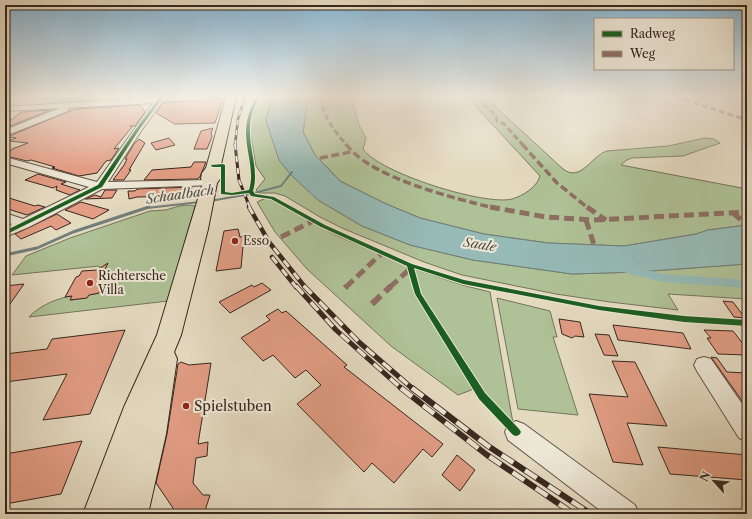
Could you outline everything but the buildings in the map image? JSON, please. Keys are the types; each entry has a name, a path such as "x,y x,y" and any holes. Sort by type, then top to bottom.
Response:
{"main road":[{"path":"131,514 161,393 169,335 206,202 225,121"},
{"path":"100,514 138,407 169,335"}],"street":[{"path":"5,133 33,121"},
{"path":"5,233 100,186 144,121"},
{"path":"5,160 100,186 211,176"},
{"path":"5,217 24,224"},
{"path":"704,365 747,430"},
{"path":"516,432 626,514"}],"green space":[{"path":"251,121 266,121 318,200 362,226 410,245 473,260 572,274 637,272 747,264 747,299 668,294 678,310 556,294 462,275 424,262 342,228 285,196 275,193 259,193 256,190 265,179 256,166 249,126"},
{"path":"305,121 358,121 366,138 363,149 373,158 389,168 433,186 457,193 499,200 512,199 521,196 536,184 540,176 489,121 511,121 563,169 575,173 581,171 596,157 607,151 668,146 705,138 714,139 720,143 683,156 632,158 621,165 747,189 747,225 708,230 696,234 624,246 548,243 484,234 420,218 384,203 340,181 315,155 303,132"},
{"path":"266,198 275,200 333,234 418,270 462,285 490,292 513,423 479,387 458,395 391,346 307,269 275,232 257,202"},
{"path":"189,205 195,206 168,301 29,317 43,306 60,299 72,296 71,300 86,298 89,295 99,293 102,287 106,286 109,280 106,280 109,274 103,274 106,269 100,268 99,266 12,275 26,256 70,238 150,211 166,210"},
{"path":"497,298 550,311 557,337 553,337 578,415 518,409"}],"water":[{"name":"Saale","path":"266,121 305,121 303,132 315,155 340,181 384,203 420,218 484,234 548,243 624,246 696,234 708,230 747,225 747,264 637,272 572,274 473,260 410,245 362,226 318,200 291,175 279,160"}],"waterway":[{"name":"Schaalbach","path":"210,201 250,194 281,186 292,172"},
{"name":"Schaalbach","path":"147,208 200,202"},
{"name":"Schaalbach","path":"5,255 37,248 73,232 149,207"},
{"path":"623,268 663,278 747,284"}],"railway":[{"path":"235,145 238,121"},
{"path":"235,145 239,180 250,208"},
{"path":"249,207 269,242 305,287"},
{"path":"272,257 296,287"},
{"path":"296,286 336,330 402,389"},
{"path":"304,286 360,343 413,389"},
{"path":"401,388 487,455 574,514"},
{"path":"412,388 488,446 591,514"}],"marked path":[{"path":"329,121 351,152 376,168 420,188 500,209 546,217 594,220 747,212"},
{"path":"498,121 504,124 557,183 606,220"},
{"path":"320,158 351,152"},
{"path":"733,213 747,225"},
{"path":"586,220 594,245"},
{"path":"281,237 313,221"},
{"path":"345,288 383,252"},
{"path":"372,304 411,268"}],"cycle path":[{"path":"5,233 100,186 144,121"},
{"path":"248,121 248,134 254,177 251,191 253,195 272,198 323,226 410,265 463,282 599,308 684,319 747,323"},
{"path":"213,166 223,165 223,193 232,194 251,191"},
{"path":"410,265 418,294 482,396 516,432"}],"place":[{"name":"Esso","path":"235,241"},
{"name":"Richtersche Villa","path":"90,283"},
{"name":"Spielstuben","path":"186,406"}]}
